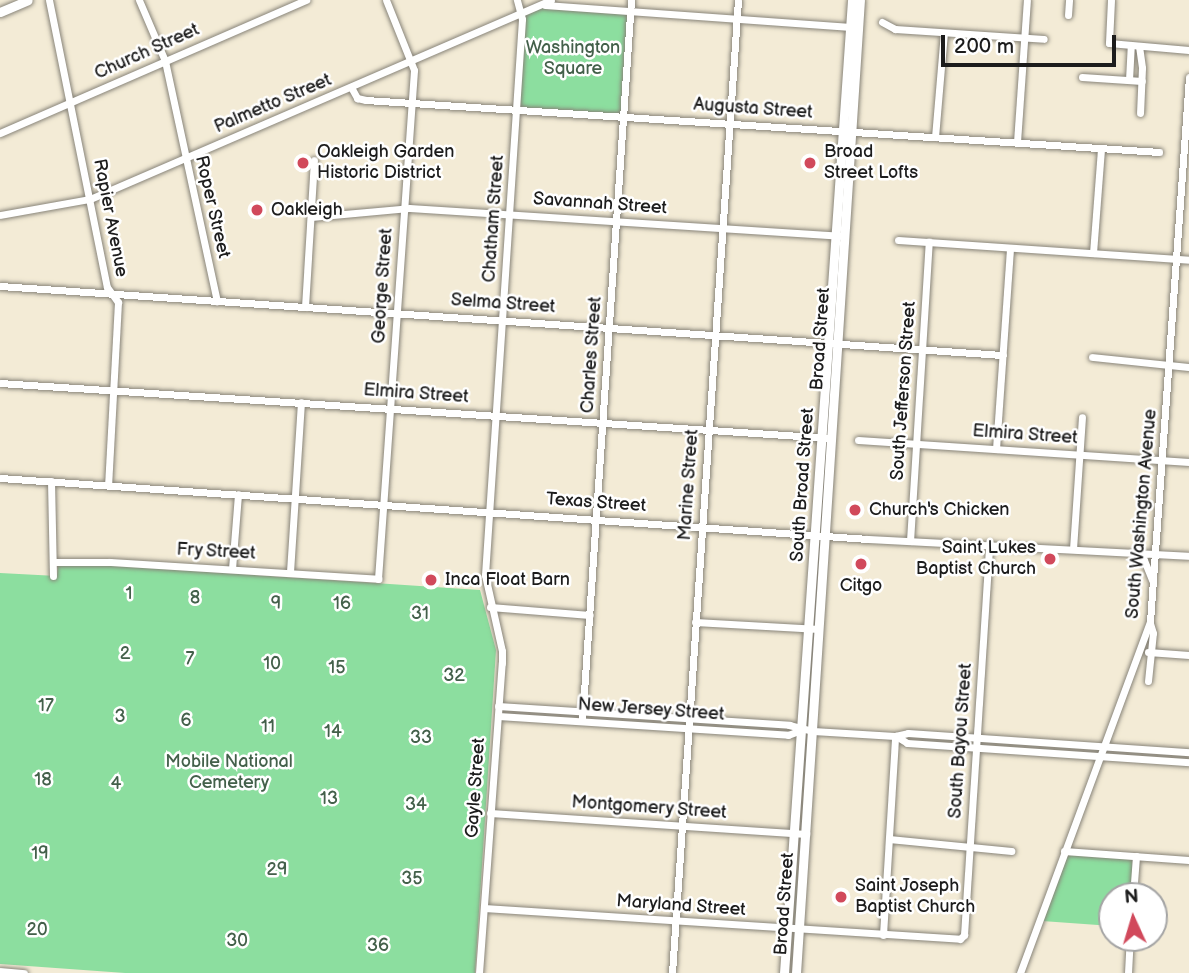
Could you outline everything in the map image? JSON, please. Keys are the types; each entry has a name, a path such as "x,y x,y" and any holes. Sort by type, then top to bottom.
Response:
{"main road":[{"path":"0,12 28,0"},
{"path":"852,0 855,27"},
{"name":"Broad Street","path":"796,973 819,629 820,534 826,438 855,27 860,0"},
{"name":"South Broad Street","path":"784,973 808,629 820,534"}],"street":[{"name":"Rapier Avenue","path":"49,0 107,287 118,302 108,485"},
{"name":"Roper Street","path":"139,0 165,61 184,159 217,301"},
{"name":"Church Street","path":"0,133 306,0"},
{"name":"George Street","path":"378,579 411,102 411,61 386,0"},
{"name":"Chatham Street","path":"490,607 485,575 517,109 522,12 517,0"},
{"name":"Palmetto Street","path":"0,215 90,199 551,0"},
{"name":"Charles Street","path":"582,721 631,0"},
{"name":"Marine Street","path":"672,973 738,0"},
{"path":"1017,142 1027,0"},
{"path":"1068,15 1069,0"},
{"path":"1111,0 1109,43 1189,50"},
{"path":"541,4 855,27"},
{"path":"882,22 895,29 1044,39"},
{"path":"935,137 944,33"},
{"path":"1129,80 1135,46"},
{"path":"1135,46 1142,81 1140,113"},
{"path":"1082,77 1142,81"},
{"name":"South Washington Avenue","path":"1020,973 1150,622 1186,155 1189,77"},
{"name":"Augusta Street","path":"351,88 356,98 366,100 1159,152"},
{"path":"1093,253 1101,148"},
{"path":"305,307 314,160"},
{"name":"Savannah Street","path":"311,217 403,209 616,220 840,236"},
{"path":"898,240 1189,260"},
{"name":"South Jefferson Street","path":"910,541 929,242"},
{"path":"996,449 1010,248"},
{"name":"Selma Street","path":"0,286 1003,355"},
{"path":"1092,357 1189,367"},
{"name":"Elmira Street","path":"0,383 826,438"},
{"path":"290,572 301,402"},
{"path":"1073,549 1082,416"},
{"name":"Elmira Street","path":"858,440 1189,463"},
{"name":"Texas Street","path":"0,478 910,541 1189,556"},
{"path":"51,481 53,576"},
{"path":"232,569 238,494"},
{"name":"South Bayou Street","path":"960,939 964,935 989,544"},
{"path":"1135,552 1144,560 1154,584"},
{"name":"Fry Street","path":"53,562 110,562 378,579"},
{"path":"490,607 590,615"},
{"name":"Gayle Street","path":"479,973 502,651 490,607"},
{"path":"695,622 819,629"},
{"path":"1148,681 1153,633 1150,622"},
{"path":"1139,651 1189,654"},
{"path":"805,670 816,671"},
{"name":"New Jersey Street","path":"498,706 789,725 813,731 895,736 908,733 1189,752"},
{"name":"New Jersey Street","path":"498,716 788,735 801,730"},
{"path":"883,935 895,736"},
{"name":"New Jersey Street","path":"895,736 907,743 1189,762"},
{"path":"1063,744 1063,753"},
{"path":"1146,759 1147,749"},
{"name":"Montgomery Street","path":"490,813 806,834"},
{"path":"889,839 1011,850"},
{"path":"1064,851 1189,860"},
{"path":"1134,882 1136,856"},
{"name":"Maryland Street","path":"484,908 960,939"},
{"path":"1128,973 1129,952"},
{"path":"0,971 23,973"}],"green space":[{"name":"Washington Square","path":"541,4 630,11 623,116 517,109 522,12"},
{"name":"Mobile National Cemetery","path":"105,565 480,590 496,650 475,973 125,973 0,964 0,573 57,576 58,566"},
{"path":"1066,854 1133,858 1132,882 1098,882 1098,925 1042,921"}],"place":[{"name":"Oakleigh Garden Historic District","path":"303,163"},
{"name":"Broad Street Lofts","path":"810,163"},
{"name":"Oakleigh","path":"257,210"},
{"name":"Church's Chicken","path":"855,510"},
{"name":"Saint Lukes Baptist Church","path":"1050,559"},
{"name":"Citgo","path":"861,564"},
{"name":"Inca Float Barn","path":"431,580"},
{"name":"Saint Joseph Baptist Church","path":"841,897"}],"park label":[{"name":"1","path":"129,594"},
{"name":"8","path":"195,598"},
{"name":"9","path":"276,604"},
{"name":"16","path":"342,604"},
{"name":"31","path":"420,614"},
{"name":"2","path":"125,654"},
{"name":"7","path":"190,659"},
{"name":"10","path":"272,664"},
{"name":"15","path":"337,668"},
{"name":"32","path":"454,676"},
{"name":"17","path":"46,706"},
{"name":"3","path":"120,717"},
{"name":"6","path":"186,721"},
{"name":"11","path":"268,727"},
{"name":"14","path":"333,732"},
{"name":"33","path":"421,738"},
{"name":"18","path":"43,780"},
{"name":"4","path":"116,784"},
{"name":"13","path":"329,799"},
{"name":"34","path":"416,805"},
{"name":"19","path":"40,854"},
{"name":"29","path":"277,870"},
{"name":"35","path":"412,879"},
{"name":"20","path":"37,930"},
{"name":"30","path":"237,941"},
{"name":"36","path":"378,946"}]}
